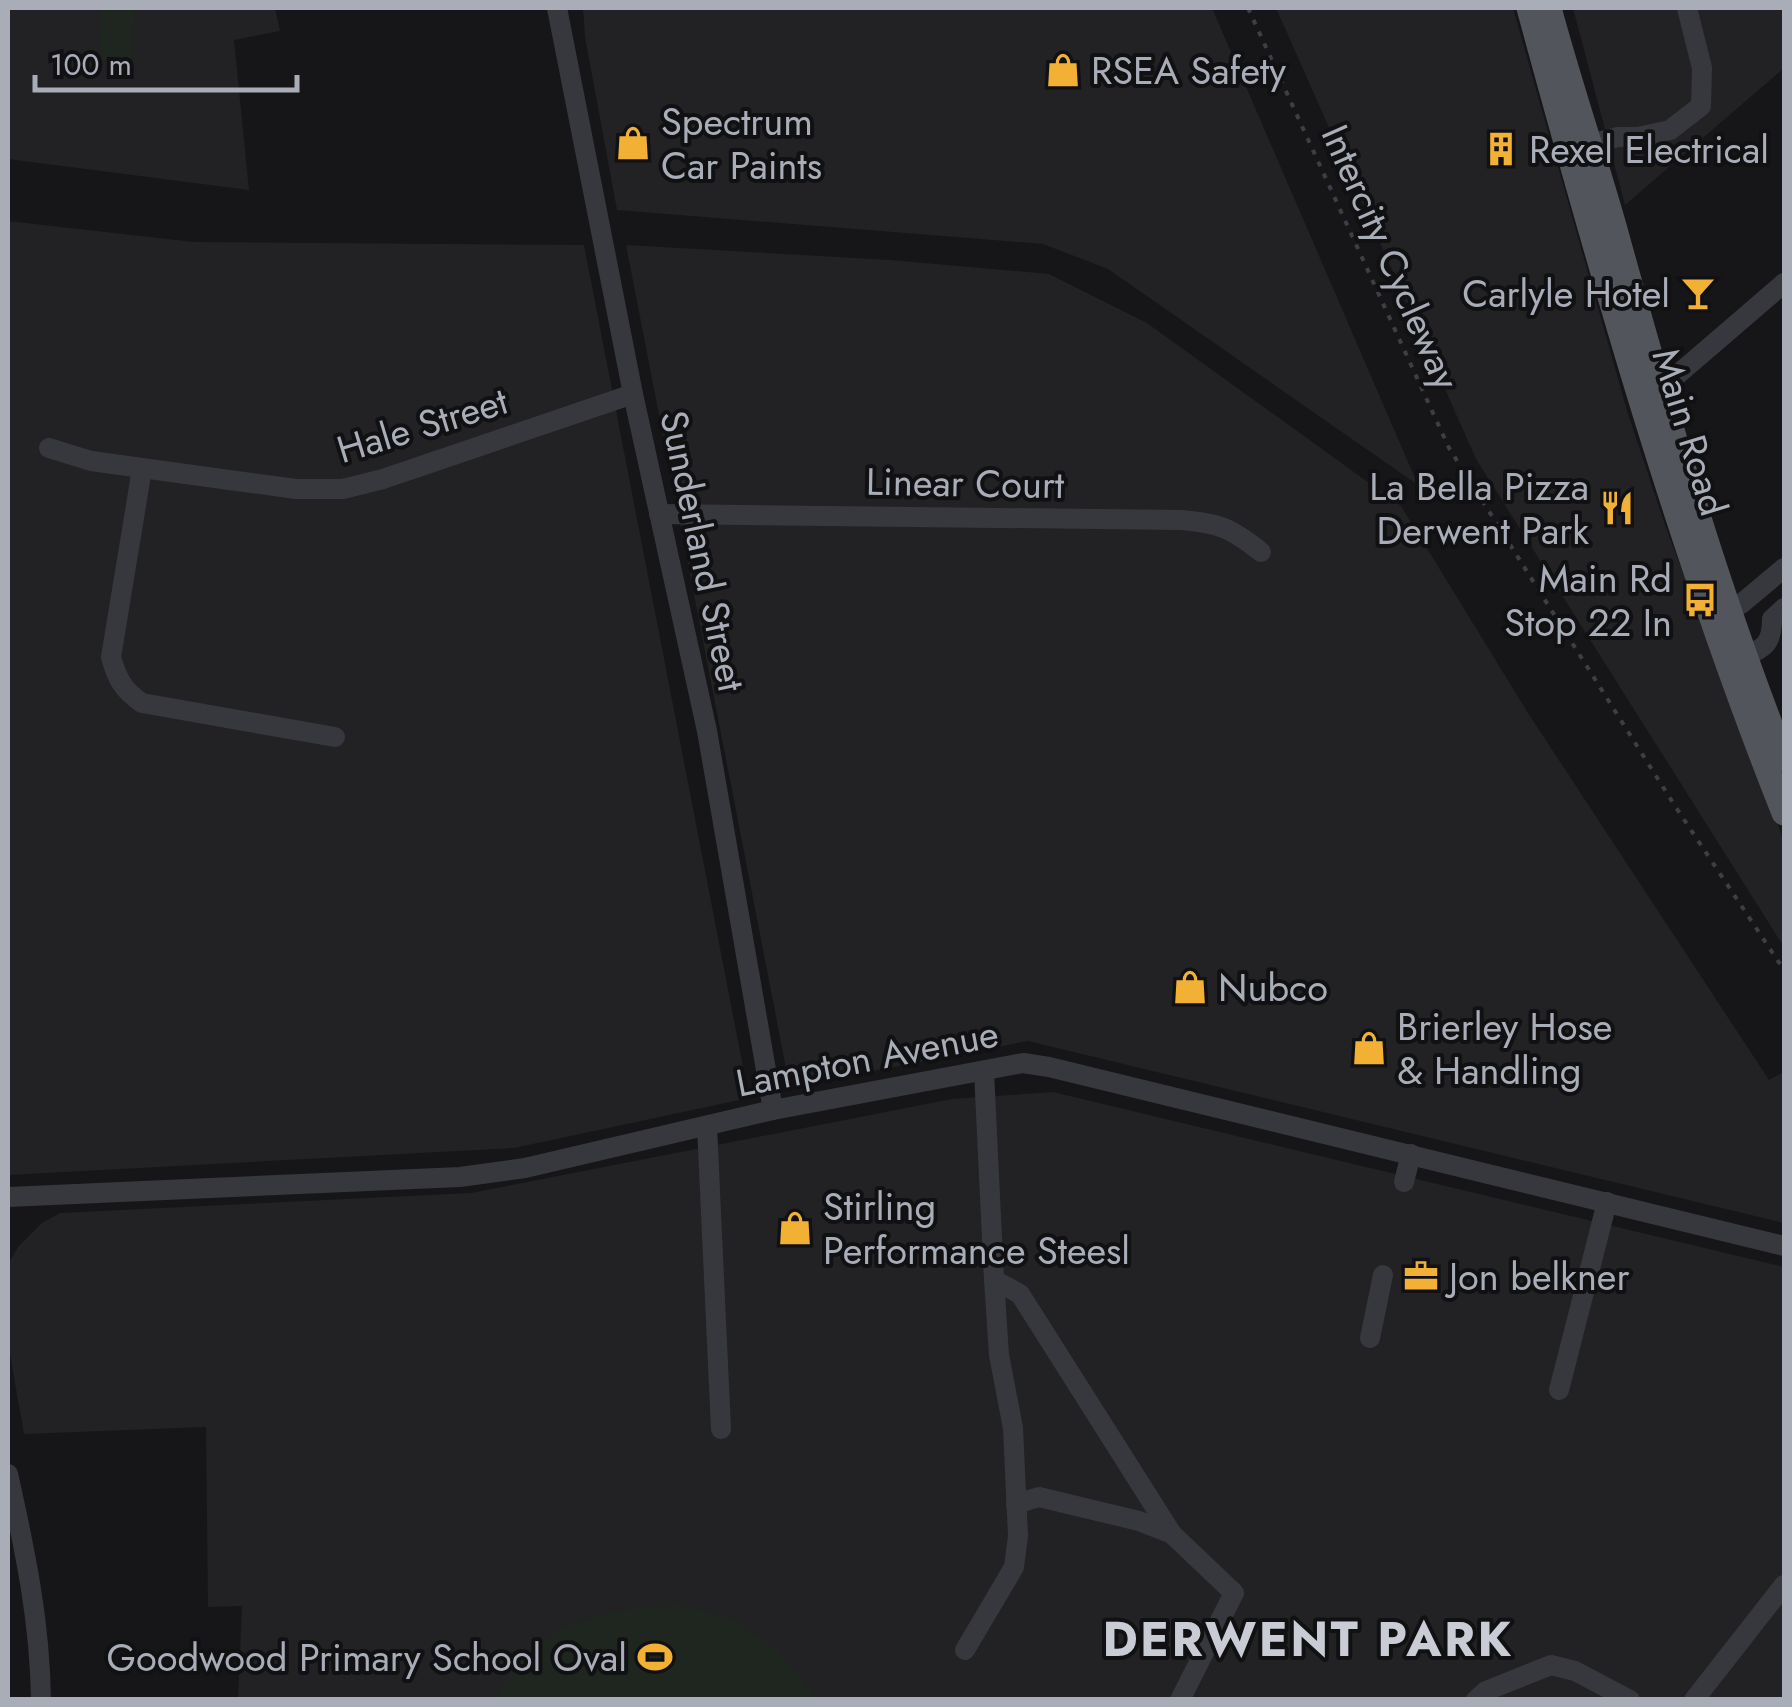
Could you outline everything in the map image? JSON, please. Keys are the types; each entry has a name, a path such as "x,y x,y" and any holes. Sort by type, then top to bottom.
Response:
{"main road":[{"name":"Main Road","path":"1529,8 1578,147 1648,392 1784,813"},
{"name":"Main Road","path":"1549,8 1578,147"},
{"name":"Main Road","path":"1718,612 1779,733 1784,760"}],"street":[{"name":"Sunderland Street","path":"558,8 633,394 707,731 773,1110"},
{"path":"1578,147 1670,130 1702,106 1702,68 1687,8"},
{"path":"1648,392 1784,283"},
{"name":"Hale Street","path":"49,448 91,461 142,469 296,489 343,490 633,394"},
{"path":"142,469 111,657 116,678 125,692 142,703 336,737"},
{"name":"Linear Court","path":"660,514 1181,520 1214,523 1234,530 1261,552"},
{"path":"1718,612 1741,604 1784,568"},
{"path":"1744,658 1766,648 1771,639 1772,619 1784,608"},
{"name":"Lampton Avenue","path":"8,1197 460,1177 525,1168 773,1110 1023,1064 1784,1246"},
{"path":"965,1650 1014,1567 1018,1536 1014,1428 999,1355 984,1071"},
{"path":"707,1126 721,1429"},
{"path":"1404,1182 1410,1154"},
{"path":"1558,1390 1607,1202"},
{"path":"1370,1338 1384,1275"},
{"path":"994,1280 1020,1294 1172,1534 1234,1593 1180,1700"},
{"path":"8,1474 33,1587 41,1700"},
{"path":"1016,1504 1039,1497 1138,1521 1172,1534"},
{"path":"1694,1700 1784,1585"},
{"path":"1476,1700 1486,1691 1551,1665 1575,1671 1630,1700"}],"path":[{"name":"Intercity Cycleway","path":"1248,8 1431,412 1494,524 1784,970"}],"shaded area":[{"path":"8,8 275,8 280,31 234,40 249,190 8,159"},
{"path":"101,8 135,8 132,62 99,60"},
{"path":"583,8 1212,8 1418,485 1108,269 1043,244 617,210"},
{"path":"1276,8 1513,8 1628,414 1665,525 1784,841 1784,947 1476,459"},
{"path":"1573,8 1784,8 1784,68 1625,205"},
{"path":"8,221 194,242 584,245 749,1098 514,1148 8,1175"},
{"path":"626,245 890,260 1049,274 1147,323 1401,506 1528,713 1769,1080 1784,1072 1784,1223 1028,1041 806,1084 787,1073"},
{"path":"1053,1092 1784,1267 1784,1699 238,1699 242,1606 208,1607 206,1427 24,1434 8,1343 8,1264 18,1247 42,1223 60,1213 471,1193 952,1099"},
{"name":"Goodwood Primary School Oval","path":"677,1605 720,1615 758,1635 789,1663 815,1699 495,1699 530,1652 571,1625 620,1611"}],"place":[{"name":"RSEA Safety","path":"1063,70"},
{"name":"Spectrum Car Paints","path":"633,143"},
{"name":"Rexel Electrical","path":"1501,149"},
{"name":"Carlyle Hotel","path":"1698,293"},
{"name":"La Bella Pizza Derwent Park","path":"1617,508"},
{"name":"Main Rd Stop 22 In","path":"1700,600"},
{"name":"Nubco","path":"1190,987"},
{"name":"Brierley Hose & Handling","path":"1369,1048"},
{"name":"Stirling Performance Steesl","path":"795,1228"},
{"name":"Jon belkner","path":"1421,1276"},
{"name":"Goodwood Primary School Oval","path":"655,1657"}],"district":[{"name":"DERWENT PARK","path":"1308,1639"}]}
